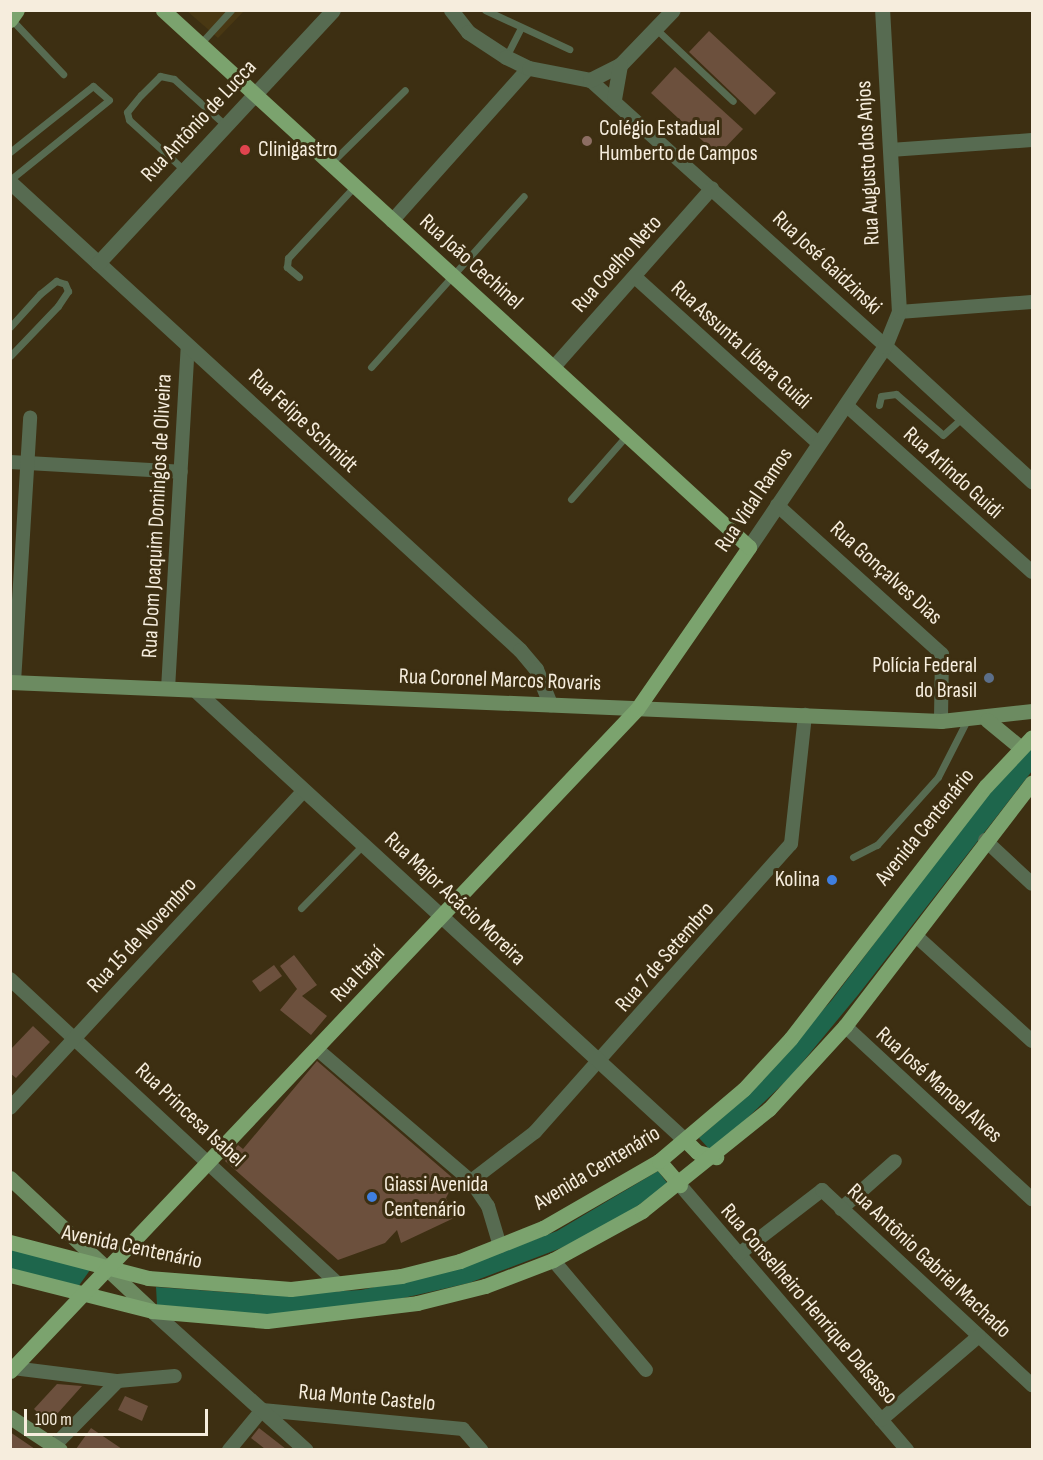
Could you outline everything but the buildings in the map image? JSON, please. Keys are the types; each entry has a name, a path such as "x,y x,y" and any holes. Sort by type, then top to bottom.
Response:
{"main road":[{"path":"11,19 17,10"},
{"name":"Rua João Cechinel","path":"163,10 749,547"},
{"name":"Rua Vidal Ramos","path":"637,709 749,547"},
{"name":"Rua Coronel Marcos Rovaris","path":"12,682 941,721 987,720 1032,711"},
{"name":"Rua Itajaí","path":"12,1370 111,1270 637,709"},
{"path":"987,720 1021,748"},
{"name":"Avenida Centenário","path":"10,1242 111,1270 226,1288 339,1285 422,1271 500,1246 659,1161 686,1141 768,1066 934,850 1032,737"},
{"path":"10,1275 84,1296 152,1311 234,1320 343,1316 453,1295 553,1260 680,1185 769,1110 845,1026 985,840 1032,782"},
{"path":"686,1141 697,1152 716,1157"},
{"path":"659,1161 680,1185"},
{"path":"10,1178 111,1270 152,1311"},
{"path":"10,1417 55,1448"}],"street":[{"name":"Rua Antônio de Lucca","path":"98,263 333,10"},
{"path":"451,10 468,32 506,57 529,68 590,80 620,64 673,10"},
{"name":"Rua Augusto dos Anjos","path":"882,10 899,312"},
{"path":"614,99 620,64"},
{"path":"392,221 529,68"},
{"name":"Rua José Gaidzinski","path":"590,80 614,99 1032,481"},
{"path":"890,150 1032,140"},
{"name":"Rua Felipe Schmidt","path":"10,181 530,660 550,704"},
{"name":"Rua Coelho Neto","path":"553,368 712,188"},
{"name":"Rua Assunta Líbera Guidi","path":"635,277 819,444"},
{"path":"899,312 1032,302"},
{"name":"Rua Vidal Ramos","path":"749,547 885,346 899,312"},
{"name":"Rua Dom Joaquim Domingos de Oliveira","path":"168,688 188,346"},
{"name":"Rua Arlindo Guidi","path":"846,405 1032,572"},
{"path":"12,682 29,464 30,417"},
{"path":"10,462 181,472"},
{"name":"Rua Gonçalves Dias","path":"777,505 942,654 941,721"},
{"name":"Rua Major Acácio Moreira","path":"195,690 686,1141"},
{"name":"Rua 7 de Setembro","path":"471,1181 535,1132 600,1062 791,844 805,715"},
{"name":"Rua 15 de Novembro","path":"10,1108 304,791"},
{"path":"985,840 1032,884"},
{"path":"915,935 1032,1041"},
{"name":"Rua Princesa Isabel","path":"10,979 212,1162 339,1285"},
{"name":"Rua José Manoel Alves","path":"845,1026 1032,1198"},
{"path":"318,1050 471,1181 488,1206 500,1246"},
{"path":"841,1209 895,1161"},
{"name":"Rua Conselheiro Henrique Dalsasso","path":"680,1185 907,1449"},
{"name":"Rua Antônio Gabriel Machado","path":"739,1254 822,1190 1032,1385"},
{"path":"553,1260 646,1370"},
{"path":"152,1311 306,1449"},
{"path":"881,1420 979,1336"},
{"path":"12,1370 118,1382 175,1376"},
{"path":"55,1448 118,1382"},
{"path":"229,1449 262,1410"},
{"name":"Rua Monte Castelo","path":"262,1410 468,1431 481,1449"}],"lane":[{"path":"200,44 231,10"},
{"path":"485,10 520,30 569,49"},
{"path":"11,19 63,74"},
{"path":"656,29 733,101"},
{"path":"506,57 520,30"},
{"path":"184,170 129,120 128,112 141,95 160,76 174,79 225,125"},
{"path":"10,152 93,86 99,87 109,105 10,181"},
{"path":"330,164 405,90"},
{"path":"299,277 287,267 288,258 355,186"},
{"path":"370,367 524,196"},
{"path":"10,327 40,294 56,281 65,284 69,291 58,306 10,356"},
{"path":"879,405 881,396 896,394 943,435 963,417"},
{"path":"571,499 627,435"},
{"path":"853,857 877,845 938,777 967,720"},
{"path":"301,908 363,845"}],"shaded area":[{"path":"187,11 244,11 218,38"}],"green space":[{"path":"1032,743 1032,771 858,995 791,1076 712,1152 699,1138 740,1102 831,1001 980,803"},
{"path":"658,1171 668,1184 619,1219 561,1248 469,1283 364,1307 267,1315 157,1305 156,1287 266,1295 361,1290 460,1268 557,1231"},
{"path":"10,1249 90,1270 78,1287 11,1269"}],"place":[{"name":"Colégio Estadual Humberto de Campos","path":"587,141"},
{"name":"Clinigastro","path":"245,150"},
{"name":"Polícia Federal do Brasil","path":"989,678"},
{"name":"Kolina","path":"832,880"},
{"name":"Giassi Avenida Centenário","path":"372,1197"}]}
